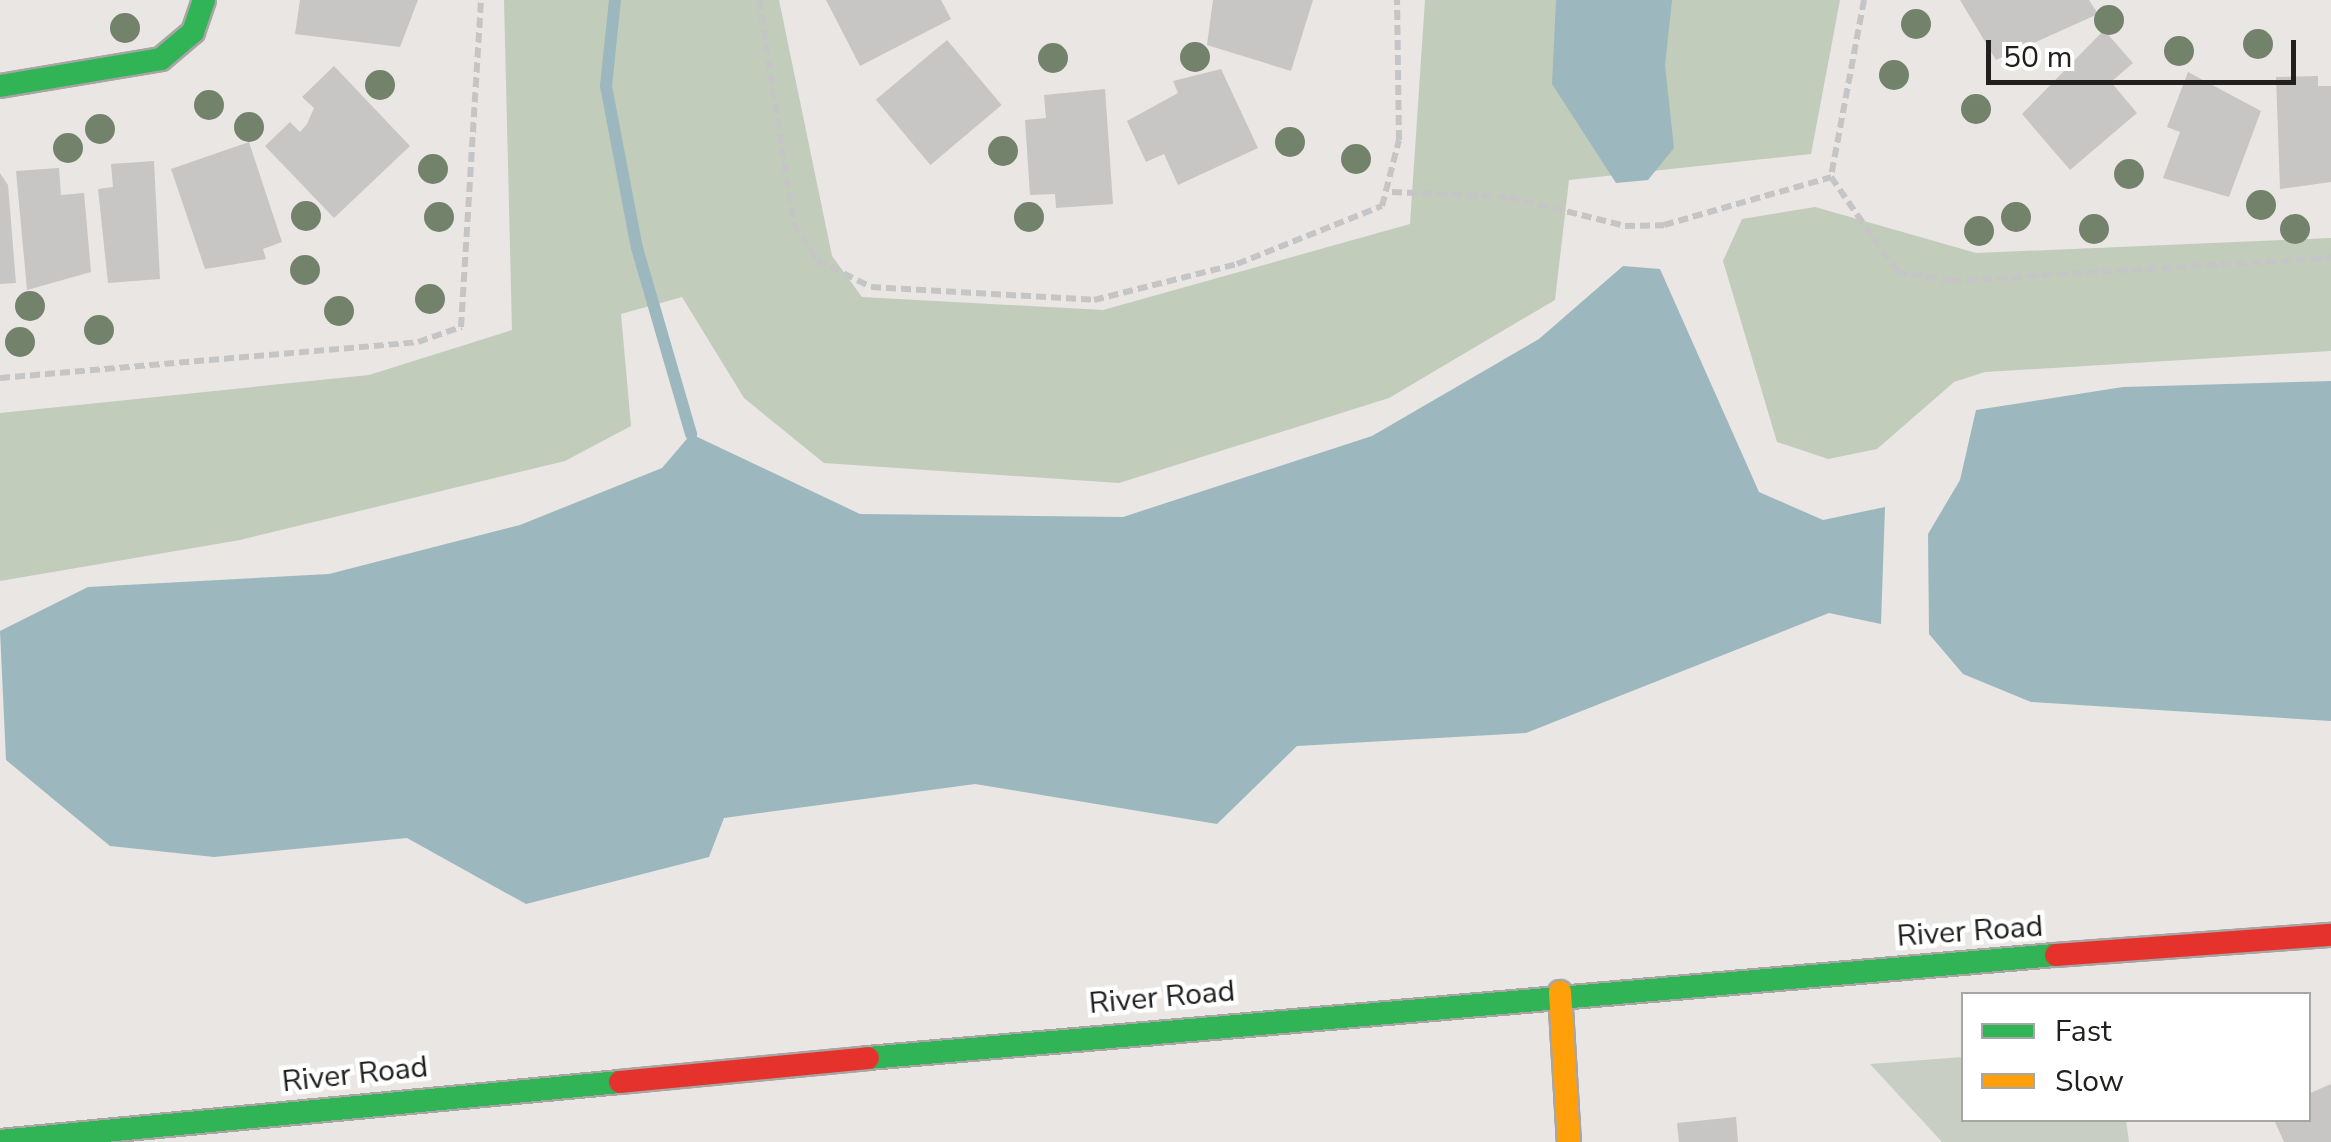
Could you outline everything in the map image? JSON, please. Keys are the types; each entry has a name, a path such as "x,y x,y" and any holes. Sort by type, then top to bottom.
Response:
{"main road":[{"path":"0,86 161,59 194,32 204,0"},
{"name":"River Road","path":"0,1140 1560,992 2331,935"},
{"path":"1560,992 1569,1142"}],"path":[{"path":"0,378 418,342 462,327 480,0"},
{"path":"758,0 794,224 840,278 886,289 1114,299 1366,219 1392,192 1396,0"},
{"path":"1864,0 1831,177 1880,259 1917,278 2331,258"},
{"path":"1392,192 1509,198 1625,226 1664,225 1831,177"}],"shaded area":[{"path":"1961,1057 1961,1122 2126,1122 2129,1142 1942,1142 1870,1064"}],"green space":[{"path":"504,0 779,0 832,256 862,297 1103,310 1410,224 1425,0 1840,0 1811,154 1569,180 1555,300 1389,398 1119,483 824,463 744,398 682,297 621,314 631,426 565,461 240,540 0,581 0,413 369,375 512,330"},
{"path":"1815,207 1976,253 2331,238 2331,351 1985,372 1954,382 1877,449 1828,459 1777,442 1723,261 1742,219"}],"water":[{"path":"1556,0 1672,0 1665,65 1674,148 1648,180 1616,183 1552,84"},
{"path":"1623,266 1660,269 1759,492 1823,520 1885,507 1881,624 1829,613 1526,733 1297,746 1217,824 975,784 724,818 709,857 526,904 407,838 214,857 110,846 6,760 0,631 88,587 329,574 520,525 662,468 691,434 860,514 1123,517 1372,436 1539,339"},
{"path":"2331,381 2331,721 2031,702 1963,674 1929,634 1928,534 1960,480 1976,410 2123,387"}],"building":[{"path":"300,0 418,0 400,47 295,34"},
{"path":"826,0 941,0 951,19 860,66"},
{"path":"1213,0 1313,0 1291,71 1207,45"},
{"path":"1960,0 2089,0 2098,14 1996,60"},
{"path":"2104,30 2133,63 2111,82 2137,113 2070,170 2022,114"},
{"path":"947,40 1002,105 930,165 876,100"},
{"path":"334,66 410,146 334,218 265,146 290,122 300,132 307,124 314,108 302,97"},
{"path":"1221,69 1258,148 1178,185 1164,154 1146,162 1127,121 1178,93 1173,81"},
{"path":"2188,72 2261,111 2229,197 2163,178 2180,132 2167,127"},
{"path":"2318,76 2318,86 2331,86 2331,182 2280,189 2276,77"},
{"path":"1105,89 1113,204 1056,208 1055,194 1030,195 1025,120 1046,118 1044,95"},
{"path":"249,142 282,242 263,249 266,259 205,269 171,169"},
{"path":"154,161 160,279 108,283 98,189 113,187 111,164"},
{"path":"59,168 61,195 84,193 91,272 27,290 16,171"},
{"path":"0,173 8,185 16,283 0,284"},
{"path":"2331,1084 2331,1142 2284,1142 2275,1122 2311,1122 2311,1093"},
{"path":"1736,1117 1738,1142 1679,1142 1677,1123"}],"waterway":[{"path":"615,0 606,86 637,248 691,434"}],"traffic: fast":[{"path":"0,86 161,59 193,32 204,0"},
{"path":"868,1058 2056,955"},
{"path":"0,1141 620,1082"}],"traffic: slow":[{"path":"1560,992 1569,1142"}],"traffic: jam":[{"path":"2056,955 2331,935"},
{"path":"620,1082 868,1058"}]}
